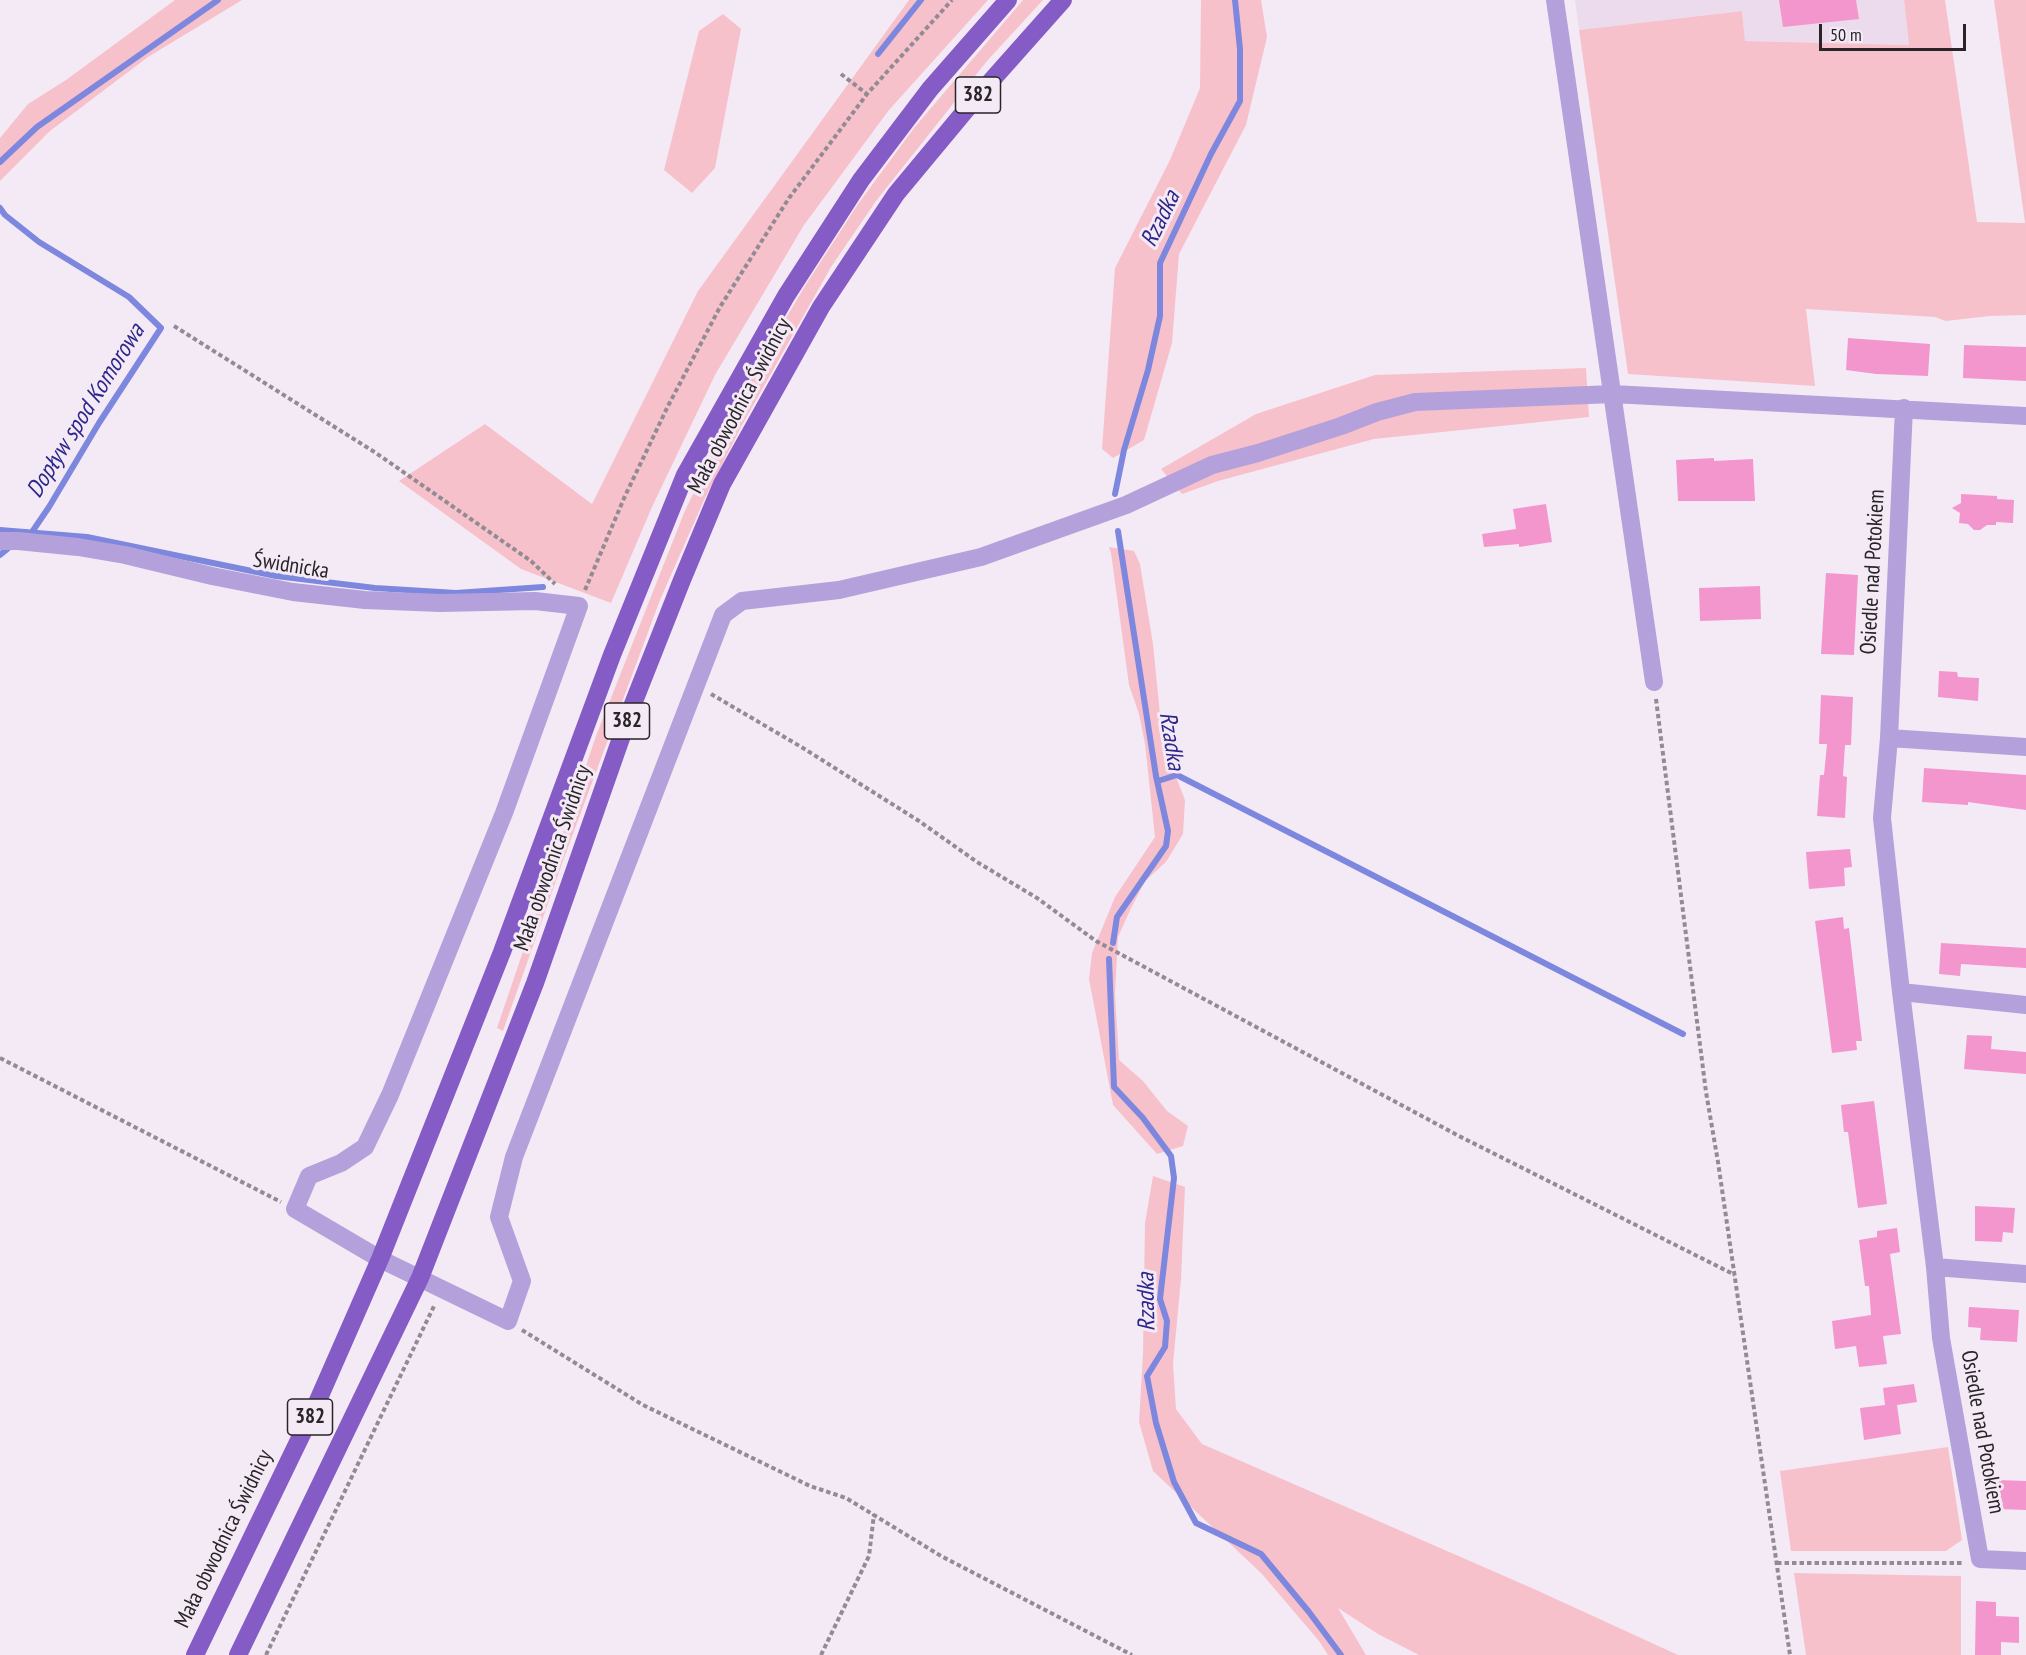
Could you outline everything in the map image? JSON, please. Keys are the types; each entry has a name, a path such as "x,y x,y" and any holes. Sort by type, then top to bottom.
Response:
{"main road":[{"name":"Mała obwodnica Świdnicy","path":"195,1655 316,1405 380,1259 502,952 612,655 685,476 786,296 861,180 930,89 1008,0"},
{"name":"Mała obwodnica Świdnicy","path":"238,1655 420,1278 535,983 633,704 722,484 821,307 896,194 975,99 1063,0"}],"street":[{"path":"1555,0 1654,682"},
{"path":"579,606 504,813 390,1095 365,1147 341,1163 309,1176 295,1209 380,1259 508,1321 522,1281 499,1217 514,1157 723,615 742,601 839,590 981,557 1126,505 1212,465 1258,453 1377,412 1415,402 1613,394 2026,416"},
{"name":"Osiedle nad Potokiem","path":"1904,408 1889,738 1882,818 1935,1267 1941,1338 1980,1559"},
{"name":"Świdnicka","path":"0,541 78,547 113,553 293,592 365,600 440,603 535,601 579,606"},
{"path":"1889,738 2026,747"},
{"path":"1901,992 2026,1005"},
{"path":"1935,1267 2026,1274"},
{"path":"1980,1559 2026,1561"}],"path":[{"path":"174,326 385,459 531,561 579,606 625,496 668,406 720,307 789,198 876,82 952,0"},
{"path":"841,74 867,94"},
{"path":"1654,682 1706,1092 1790,1655"},
{"path":"694,688 708,692 919,820 977,862 1037,898 1096,940 1459,1136 1735,1275"},
{"path":"0,1059 295,1209"},
{"path":"266,1655 442,1289"},
{"path":"508,1321 644,1405 810,1486 846,1498 941,1556 1132,1655"},
{"path":"821,1655 869,1556 874,1514"},
{"path":"1777,1563 1957,1564 1980,1559"}],"shaded area":[{"path":"175,0 242,0 148,57 50,131 0,181 0,138 28,104 66,80"},
{"path":"909,0 988,0 889,110 804,225 715,375 652,507 611,603 521,569 399,481 485,424 592,504 698,291"},
{"path":"1023,0 1043,0 987,61 876,201 831,267 741,427 705,498 660,600 564,858 503,1031 497,1028 596,736 684,513 721,435 764,355 858,204 914,128"},
{"path":"1201,0 1261,0 1267,37 1246,125 1179,254 1172,343 1144,440 1113,458 1102,449 1115,268 1170,160 1200,88"},
{"path":"1575,0 1904,0 1909,45 1745,41 1742,11 1579,30"},
{"path":"1904,0 1945,0 1977,222 2025,223 1994,0 2026,0 2026,315 1946,321 1935,317 1806,309 1815,386 1628,374 1579,30 1742,11 1745,41 1909,45"},
{"path":"723,14 741,29 715,168 692,193 664,170 699,31"},
{"path":"1586,368 1589,417 1374,439 1218,481 1182,494 1161,469 1256,414 1375,375"},
{"path":"1109,547 1134,551 1140,564 1153,644 1163,744 1185,800 1183,834 1166,862 1145,881 1118,937 1115,994 1119,1060 1143,1081 1167,1111 1188,1126 1183,1146 1157,1154 1113,1105 1089,979 1092,953 1115,897 1155,837 1145,744 1139,714 1129,685"},
{"path":"1153,1176 1185,1187 1181,1279 1173,1364 1176,1409 1202,1444 1534,1589 1678,1655 1419,1655 1378,1634 1338,1608 1366,1655 1328,1655 1319,1641 1262,1574 1153,1471 1139,1422 1143,1354 1145,1223"},
{"path":"1948,1447 1962,1540 1946,1551 1791,1551 1780,1471"},
{"path":"1794,1573 1961,1576 1961,1655 1806,1655"}],"building":[{"path":"1779,0 1856,0 1859,19 1783,27"},
{"path":"1848,338 1930,344 1928,376 1876,374 1846,370"},
{"path":"1964,345 2026,347 2026,381 1963,378"},
{"path":"1714,458 1714,461 1753,459 1755,501 1678,501 1676,460"},
{"path":"1961,494 1997,496 1997,499 2014,500 2013,523 1996,522 1996,525 1987,525 1980,530 1974,530 1968,524 1959,523 1960,513 1952,508 1961,503"},
{"path":"1546,504 1552,542 1519,547 1519,544 1484,547 1482,534 1516,529 1513,509"},
{"path":"1826,573 1858,575 1854,655 1821,654"},
{"path":"1760,586 1761,619 1700,621 1699,588"},
{"path":"1939,671 1957,672 1958,677 1979,678 1978,701 1938,697"},
{"path":"1821,695 1853,697 1851,745 1845,745 1843,776 1847,777 1845,818 1817,816 1820,775 1824,775 1827,744 1819,744"},
{"path":"1924,768 2026,775 2026,810 1968,802 1968,805 1922,802"},
{"path":"1850,849 1852,867 1844,868 1845,886 1809,889 1806,852"},
{"path":"1843,917 1844,929 1849,928 1862,1041 1856,1041 1857,1050 1832,1053 1815,921"},
{"path":"1941,943 2026,948 2026,968 1961,964 1960,976 1939,974"},
{"path":"1967,1035 1992,1036 1991,1049 2026,1052 2026,1074 1964,1069"},
{"path":"1874,1101 1887,1204 1858,1208 1848,1132 1844,1132 1841,1105"},
{"path":"1975,1206 2015,1208 2013,1233 2003,1232 2002,1242 1975,1241"},
{"path":"1897,1228 1900,1252 1890,1254 1901,1334 1883,1336 1887,1364 1859,1367 1856,1346 1835,1349 1832,1321 1871,1315 1869,1286 1865,1286 1859,1240 1877,1237 1877,1231"},
{"path":"1969,1307 2019,1310 2017,1342 1980,1340 1981,1328 1968,1327"},
{"path":"1914,1384 1917,1402 1897,1405 1901,1434 1864,1440 1860,1408 1885,1405 1883,1388"},
{"path":"1998,1480 2026,1481 2026,1510 1998,1509"},
{"path":"1976,1601 1996,1602 1996,1616 2019,1617 2019,1643 2001,1642 2001,1655 1975,1655"}],"waterway":[{"name":"Dopływ spod Komorowa","path":"0,162 37,127 218,0"},
{"path":"878,54 921,0"},
{"name":"Rzadka","path":"1115,494 1124,450 1148,370 1160,316 1160,263 1211,154 1240,101 1240,49 1235,0"},
{"name":"Dopływ spod Komorowa","path":"0,208 5,215 39,242 129,297 161,328 32,532"},
{"path":"0,530 87,537 276,576 375,588 456,593 543,587"},
{"name":"Rzadka","path":"1113,943 1117,917 1166,846 1168,831 1156,776 1118,531"},
{"name":"Dopływ spod Komorowa","path":"0,555 11,546"},
{"path":"1158,781 1177,775 1683,1034"},
{"name":"Rzadka","path":"1109,959 1114,1087 1143,1118 1171,1156 1174,1178 1160,1299 1167,1321 1165,1347 1147,1376 1156,1423 1174,1482 1196,1523 1261,1554 1341,1655"}]}
